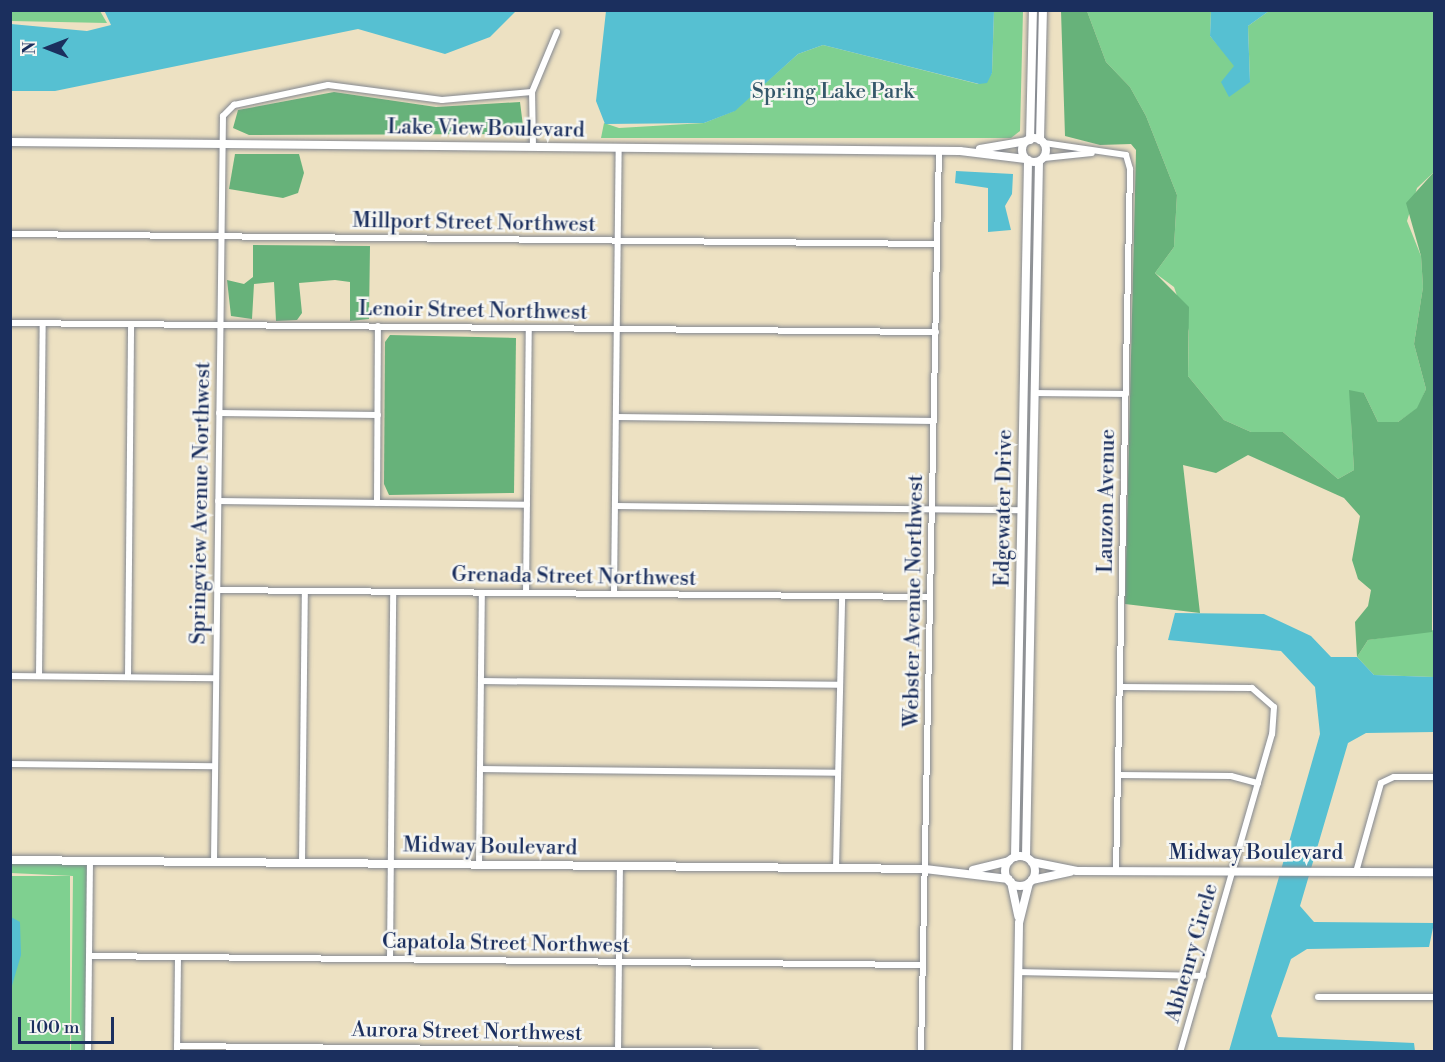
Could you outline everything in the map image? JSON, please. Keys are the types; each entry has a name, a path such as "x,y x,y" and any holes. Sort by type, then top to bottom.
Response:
{"street":[{"path":"1029,140 1033,10"},
{"path":"1042,10 1042,141"},
{"path":"533,147 532,92 557,32"},
{"name":"Springview Avenue Northwest","path":"214,862 223,117 234,105 320,86 442,100 532,92"},
{"name":"Lake View Boulevard","path":"960,151 1029,140 1042,141"},
{"name":"Edgewater Drive","path":"1010,881 1022,510 1029,140"},
{"name":"Edgewater Drive","path":"1030,881 1036,393 1042,141"},
{"name":"Lauzon Avenue","path":"1042,141 1126,155 1130,169 1116,871"},
{"name":"Lake View Boulevard","path":"10,142 960,151 1041,160"},
{"path":"614,594 619,148"},
{"name":"Webster Avenue Northwest","path":"921,1052 939,151"},
{"name":"Lauzon Avenue","path":"1041,160 1105,153"},
{"name":"Millport Street Northwest","path":"10,234 937,244"},
{"name":"Lenoir Street Northwest","path":"10,323 936,332"},
{"path":"39,676 43,323"},
{"path":"128,677 131,324"},
{"path":"377,503 378,326"},
{"path":"526,593 528,328"},
{"path":"1036,393 1125,394"},
{"path":"219,413 378,415"},
{"path":"616,417 934,421"},
{"path":"218,501 527,505"},
{"path":"615,506 1022,510"},
{"name":"Grenada Street Northwest","path":"217,590 930,597"},
{"path":"302,863 305,591"},
{"path":"390,959 393,592"},
{"path":"479,865 482,592"},
{"path":"837,868 838,684 842,596"},
{"path":"10,676 216,678"},
{"path":"481,681 838,684"},
{"name":"Abhenry Circle","path":"1120,687 1262,692 1275,716 1258,783 1180,1052"},
{"path":"10,764 215,766"},
{"path":"480,769 838,773"},
{"path":"1118,776 1231,776 1258,783"},
{"path":"1356,872 1381,783 1394,777 1434,777"},
{"name":"Midway Boulevard","path":"968,871 1012,859 1029,860 1077,871"},
{"name":"Midway Boulevard","path":"10,860 925,869 968,871 1010,881 1030,881 1077,871 1434,872"},
{"path":"88,1052 90,861"},
{"path":"618,1051 620,866"},
{"path":"1010,881 1019,923 1017,1052"},
{"path":"1019,923 1030,881"},
{"name":"Capatola Street Northwest","path":"89,956 923,965"},
{"path":"177,1048 178,957"},
{"path":"1018,972 1203,976"},
{"path":"1318,997 1434,997"},
{"name":"Aurora Street Northwest","path":"177,1048 757,1052"}],"green space":[{"path":"10,11 100,11 107,23 11,21"},
{"name":"Spring Lake Park","path":"994,11 1023,11 1020,131 1011,138 601,138 604,123 619,128 704,123 734,111 798,54 823,45 978,84 992,73"},
{"path":"1061,11 1087,11 1106,62 1130,87 1146,116 1177,195 1174,247 1155,273 1189,307 1188,376 1224,420 1251,432 1283,432 1338,479 1354,470 1349,390 1364,393 1378,422 1398,422 1417,408 1426,389 1414,344 1423,287 1421,256 1406,203 1434,172 1432,632 1368,640 1357,657 1355,622 1368,606 1371,590 1358,579 1352,560 1360,516 1344,498 1248,455 1216,473 1183,465 1200,613 1125,604 1136,150 1131,144 1100,145 1065,136"},
{"path":"1087,11 1211,11 1210,36 1250,82 1248,26 1269,11 1434,11 1434,172 1417,188 1407,221 1421,256 1423,287 1414,344 1426,389 1418,408 1398,422 1378,422 1364,393 1351,419 1354,470 1338,479 1283,432 1251,432 1224,420 1188,376 1189,331 1174,287 1155,273 1174,247 1177,195 1146,116 1130,87 1106,62"},
{"path":"334,92 436,107 520,102 524,134 249,135 233,128 238,110"},
{"path":"235,154 299,154 304,173 298,193 283,198 229,189"},
{"path":"253,245 370,246 369,319 350,321 350,282 335,280 299,283 302,313 297,320 276,321 274,282 254,284 252,319 231,316 227,280 244,284 253,277"},
{"path":"390,335 516,338 514,493 389,495 384,484 385,342"},
{"path":"1434,630 1434,677 1374,675 1357,657 1368,640"},
{"path":"11,863 87,864 85,1051 71,1051 73,876 11,873"},
{"path":"10,876 70,876 70,1051 10,1051"}],"water":[{"path":"104,10 516,11 490,37 445,54 358,29 55,91 11,91 11,24 87,31 111,25"},
{"path":"606,11 994,11 992,73 987,83 979,84 823,45 798,54 735,111 704,123 605,124 596,101"},
{"path":"1211,11 1269,11 1248,26 1250,82 1229,97 1221,82 1234,66 1210,36"},
{"path":"956,171 1013,174 1012,194 1005,206 1011,230 988,232 988,188 955,183"},
{"path":"1175,613 1264,614 1311,636 1331,657 1357,657 1374,675 1434,677 1434,732 1366,733 1348,743 1300,906 1314,922 1434,923 1429,947 1307,949 1291,959 1271,1016 1278,1037 1414,1043 1415,1051 1229,1051 1320,734 1315,687 1281,651 1168,640"},
{"path":"11,917 20,922 21,955 11,989"}]}
